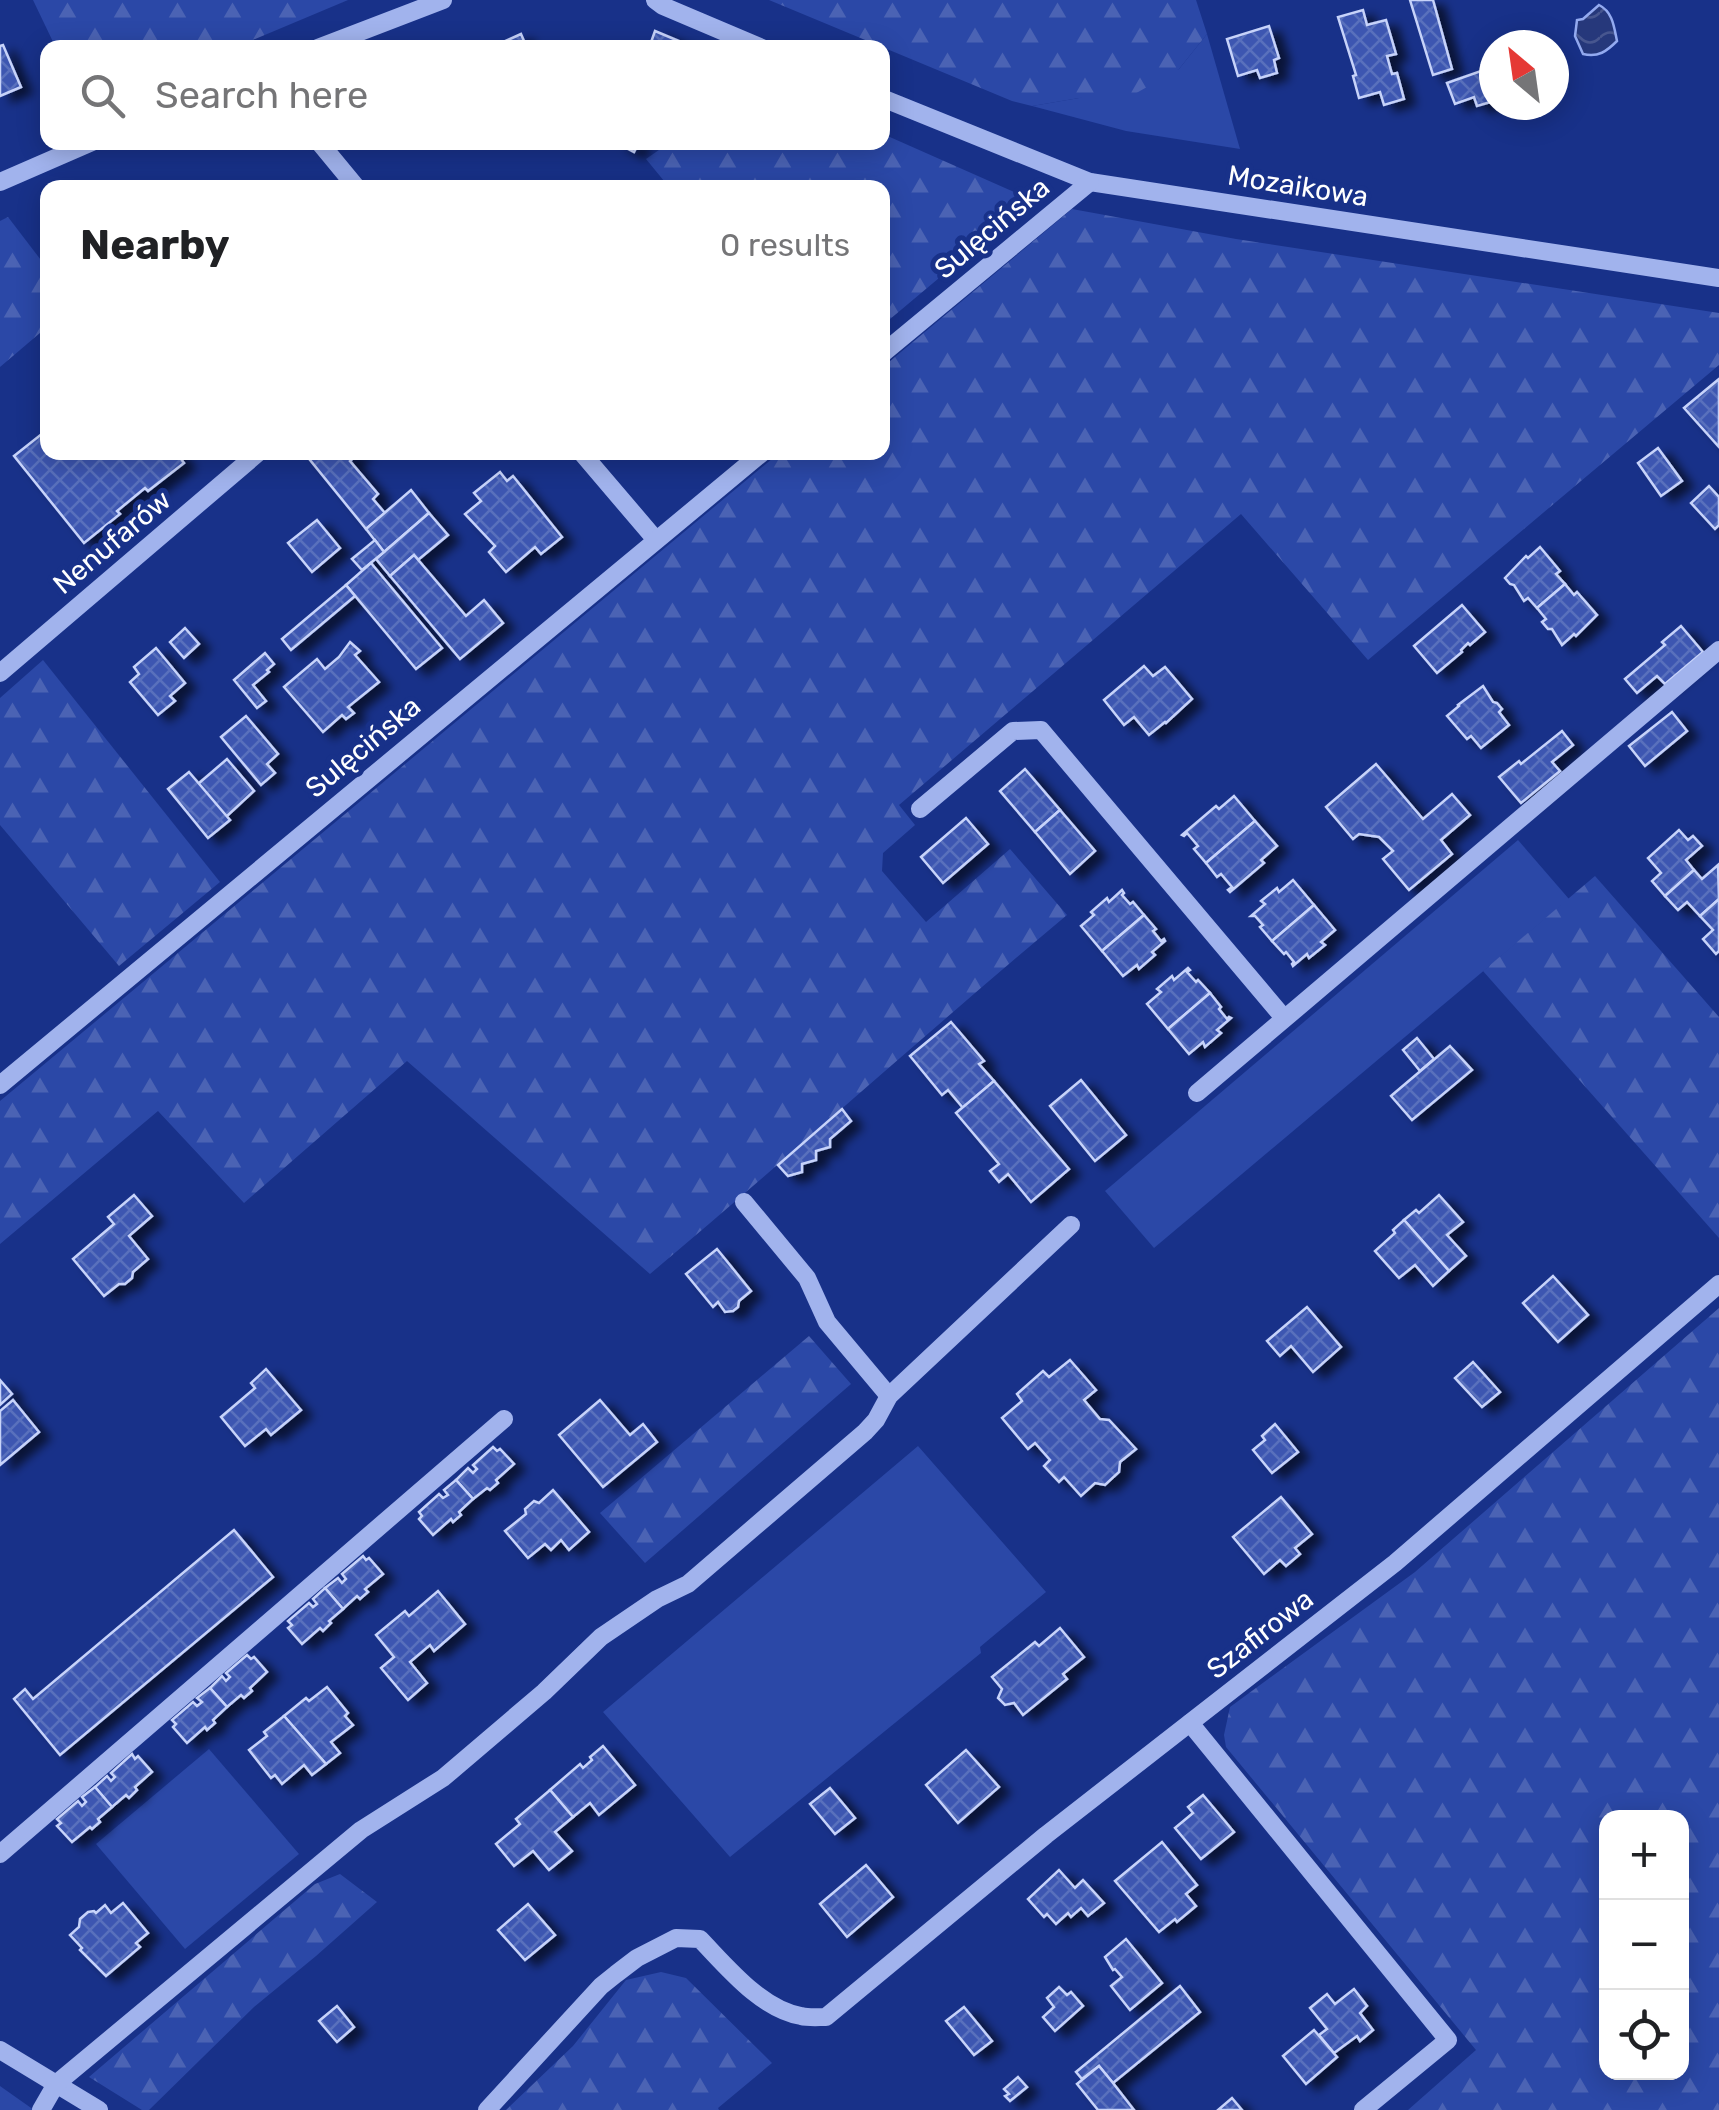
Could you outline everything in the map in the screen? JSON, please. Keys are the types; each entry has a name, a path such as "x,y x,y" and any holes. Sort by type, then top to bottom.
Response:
{"street":[{"path":"339,40 444,0"},
{"path":"655,0 743,40"},
{"name":"Mozaikowa","path":"890,101 1090,182 1719,278"},
{"path":"0,182 74,150"},
{"path":"326,150 350,180"},
{"name":"Sulęcińska","path":"890,347 1090,182"},
{"name":"Nenufarów","path":"0,673 250,460"},
{"path":"588,460 656,540"},
{"name":"Sulęcińska","path":"0,1085 752,460"},
{"path":"1197,1093 1719,650"},
{"path":"920,809 1013,731 1041,730 1284,1018"},
{"path":"744,1202 808,1278 827,1322 889,1396"},
{"path":"41,2110 56,2084 362,1830 443,1778 544,1692 601,1636 657,1599 688,1584 866,1432 889,1396 1071,1224"},
{"name":"Szafirowa","path":"487,2110 601,1986 637,1958 676,1938 700,1939 773,2005 800,2016 826,2017 1046,1835 1395,1563 1719,1284"},
{"path":"0,1854 504,1419"},
{"path":"1190,1723 1448,2040 1363,2110"},
{"path":"0,2050 99,2110"}],"green space":[{"path":"33,0 348,0 253,40 52,40"},
{"path":"769,0 1196,0 1207,34 1179,69 1131,96 1079,98 1032,106 890,50 890,40 865,40"},
{"path":"1207,34 1240,149 1126,131 1032,106 1079,98 1179,69"},
{"path":"890,137 1032,200 890,319 890,180 663,180 646,159 659,150 890,150"},
{"path":"1072,209 1236,239 1719,313 1719,365 1368,660 1241,514 899,805 915,825 883,853 882,871 926,922 1010,849 1067,915 650,1274 407,1061 244,1203 158,1111 0,1244 0,1101 771,460 890,460 890,361"},
{"path":"8,217 40,259 40,333 0,367 0,221"},
{"path":"43,660 220,882 119,966 0,825 0,698"},
{"path":"1518,840 1569,899 1154,1248 1105,1191"},
{"path":"1595,876 1719,1017 1719,1238 1483,971"},
{"path":"1719,1308 1719,2110 1408,2110 1476,2050 1226,1747 1224,1735 1230,1707 1415,1572"},
{"path":"809,1336 851,1384 645,1563 600,1513"},
{"path":"918,1446 1046,1592 980,1647 981,1653 730,1857 603,1712"},
{"path":"209,1749 299,1854 185,1949 96,1844"},
{"path":"340,1874 377,1902 254,2007 149,2110 142,2110 89,2077 315,1884"},
{"path":"661,1972 686,1978 772,2063 719,2110 506,2110 573,2046 626,1980"},
{"path":"0,2086 34,2110 0,2110"}],"water":[{"path":"1599,5 1610,16 1617,41 1602,53 1583,54 1575,36 1577,20"}],"building":[{"path":"1410,0 1433,0 1452,69 1433,75"},
{"path":"1363,10 1367,25 1386,20 1396,54 1387,56 1392,74 1397,73 1404,99 1384,105 1380,92 1359,98 1338,17"},
{"path":"1269,26 1279,58 1274,60 1277,73 1260,78 1257,70 1238,76 1227,39"},
{"path":"655,31 676,40 652,40"},
{"path":"3,45 21,87 0,96 0,46"},
{"path":"1479,72 1479,105 1474,97 1455,104 1447,83"},
{"path":"1719,379 1719,447 1684,408"},
{"path":"40,435 40,460 184,463 148,491 145,488 84,543 14,456"},
{"path":"1658,448 1682,481 1661,496 1638,463"},
{"path":"310,460 351,460 378,494 373,499 385,513 366,529"},
{"path":"500,472 507,481 513,476 562,537 541,554 535,547 506,572 489,552 495,546 465,514 481,501 474,493"},
{"path":"1709,486 1719,497 1719,525 1715,529 1691,503"},
{"path":"411,490 429,513 384,552 366,529"},
{"path":"429,513 448,535 418,560 414,555 390,576 376,559"},
{"path":"317,520 340,548 312,572 288,543"},
{"path":"375,540 384,552 362,570 352,559"},
{"path":"1540,547 1560,571 1556,574 1565,584 1537,608 1528,598 1524,601 1505,578"},
{"path":"414,555 466,616 484,600 503,623 460,659 390,576"},
{"path":"371,563 442,648 416,669 346,585"},
{"path":"1565,584 1597,615 1562,645 1542,622 1546,619 1537,608"},
{"path":"346,585 355,596 291,650 282,639"},
{"path":"1462,605 1485,632 1437,673 1414,646"},
{"path":"1681,626 1703,652 1665,684 1657,676 1637,693 1625,679"},
{"path":"185,628 199,644 184,658 170,642"},
{"path":"350,642 360,651 355,655 379,682 348,707 354,713 346,719 342,715 323,732 284,687 317,659 325,669"},
{"path":"156,648 185,683 170,696 175,701 158,715 130,682 139,674 134,667"},
{"path":"265,653 274,664 253,685 266,701 257,708 234,680"},
{"path":"1144,666 1153,676 1165,667 1192,699 1149,735 1134,717 1124,725 1104,700"},
{"path":"1483,686 1502,709 1499,712 1509,725 1481,748 1471,736 1467,739 1447,716"},
{"path":"1672,712 1687,731 1645,766 1629,746"},
{"path":"246,716 278,754 267,764 275,773 261,785 221,737"},
{"path":"1562,731 1573,745 1552,762 1560,771 1521,803 1499,777"},
{"path":"227,759 254,791 226,817 198,784"},
{"path":"1376,764 1423,819 1452,794 1470,815 1441,840 1452,854 1409,890 1383,859 1393,851 1379,837 1359,834 1353,839 1326,807"},
{"path":"1025,769 1060,810 1035,832 1000,791"},
{"path":"189,772 230,820 208,838 168,789"},
{"path":"1234,796 1255,821 1206,863 1187,833 1182,835"},
{"path":"1060,810 1095,851 1070,874 1035,832"},
{"path":"966,818 988,844 943,883 921,857"},
{"path":"1255,821 1277,846 1261,860 1264,863 1230,892 1232,887 1206,863"},
{"path":"1679,830 1688,840 1693,836 1702,846 1686,860 1694,870 1665,896 1652,881 1661,873 1648,858"},
{"path":"1718,865 1719,899 1700,916 1687,902 1678,910 1665,896 1694,870 1702,879"},
{"path":"1293,880 1314,905 1272,941 1260,927 1263,925 1251,916 1265,904 1261,901"},
{"path":"1122,890 1122,895 1144,915 1102,951 1081,926 1094,915 1091,912"},
{"path":"1719,899 1716,954 1703,939 1713,930 1700,916"},
{"path":"1314,905 1335,930 1321,942 1325,945 1293,966 1286,952 1272,941"},
{"path":"1144,915 1161,941 1165,941 1139,969 1137,965 1123,976 1102,951"},
{"path":"1188,968 1187,972 1210,993 1168,1029 1147,1004 1161,992 1157,989"},
{"path":"1210,993 1227,1019 1231,1018 1205,1047 1203,1042 1189,1054 1168,1029"},
{"path":"951,1022 984,1061 979,1064 994,1081 963,1108 948,1090 942,1095 910,1056"},
{"path":"1417,1038 1434,1059 1420,1071 1403,1050"},
{"path":"1450,1046 1472,1070 1412,1120 1391,1096"},
{"path":"1081,1080 1126,1135 1095,1161 1050,1106"},
{"path":"994,1081 1069,1169 1031,1202 1008,1174 999,1182 990,1171 999,1164 956,1113"},
{"path":"842,1109 851,1121 830,1139 830,1147 816,1151 816,1160 802,1164 802,1172 788,1176 778,1165"},
{"path":"134,1195 152,1216 129,1236 148,1259 125,1284 104,1296 73,1259 114,1224 108,1217"},
{"path":"1439,1195 1463,1222 1447,1235 1466,1256 1449,1271 1404,1220 1416,1210 1419,1213"},
{"path":"1404,1220 1449,1271 1433,1286 1415,1265 1399,1278 1375,1251"},
{"path":"717,1249 751,1291 733,1311 725,1312 718,1302 713,1307 686,1274"},
{"path":"1553,1276 1588,1315 1558,1342 1523,1303"},
{"path":"1307,1307 1341,1347 1313,1372 1291,1346 1280,1356 1267,1341"},
{"path":"1070,1360 1096,1390 1084,1400 1136,1449 1120,1462 1119,1472 1105,1485 1095,1483 1081,1496 1064,1477 1059,1482 1044,1466 1050,1460 1035,1443 1028,1449 1002,1418 1022,1401 1017,1394 1043,1371 1049,1377"},
{"path":"1473,1362 1500,1392 1482,1407 1455,1378"},
{"path":"266,1369 301,1410 271,1435 266,1429 245,1446 221,1417 255,1388 251,1383"},
{"path":"0,1380 12,1394 0,1405"},
{"path":"13,1400 39,1432 0,1465 0,1411"},
{"path":"600,1400 630,1435 643,1424 657,1442 603,1487 559,1435"},
{"path":"1275,1424 1298,1452 1272,1473 1253,1450"},
{"path":"493,1447 514,1464 490,1490 487,1488 473,1499 456,1480 468,1468 473,1473 477,1469 473,1465"},
{"path":"456,1480 473,1499 459,1512 461,1515 433,1535 419,1519 419,1512 439,1494 443,1498 448,1495 444,1490"},
{"path":"553,1490 589,1532 569,1550 561,1540 551,1550 545,1544 528,1558 505,1531 526,1514 525,1509 534,1501 539,1503"},
{"path":"1281,1497 1312,1534 1295,1548 1300,1554 1286,1566 1280,1560 1264,1574 1233,1537"},
{"path":"234,1530 273,1577 60,1755 14,1699 25,1689 33,1699"},
{"path":"363,1556 383,1574 365,1589 368,1592 360,1599 357,1596 343,1609 325,1588 338,1578 342,1583 346,1579 342,1574"},
{"path":"325,1588 343,1609 323,1631 320,1628 302,1644 288,1628 292,1625 288,1621 309,1603 313,1607 317,1604 313,1599"},
{"path":"438,1591 465,1624 434,1651 430,1645 410,1662 427,1683 408,1700 381,1668 394,1657 376,1635 405,1611 409,1616"},
{"path":"1060,1628 1084,1657 1063,1674 1067,1679 1023,1715 1014,1703 1005,1705 998,1698 1002,1689 992,1677 1035,1642 1039,1646"},
{"path":"247,1655 254,1657 267,1672 244,1698 241,1695 227,1707 210,1688 222,1676 226,1681 230,1677 226,1673"},
{"path":"327,1687 353,1725 331,1742 340,1753 326,1764 284,1716"},
{"path":"210,1688 227,1707 213,1720 215,1723 187,1743 172,1720 193,1702 197,1706 202,1702 197,1698"},
{"path":"284,1716 326,1764 312,1775 304,1765 282,1784 275,1775 271,1778 249,1750"},
{"path":"603,1746 635,1785 599,1815 590,1803 573,1817 550,1790 580,1764 583,1768"},
{"path":"966,1750 999,1787 958,1823 926,1785"},
{"path":"132,1754 152,1772 129,1798 126,1795 112,1807 95,1787 107,1776 111,1781 115,1777 111,1773"},
{"path":"95,1787 112,1807 92,1829 72,1842 57,1826 61,1823 57,1819 78,1801 82,1806 86,1802 82,1797"},
{"path":"830,1788 855,1818 835,1834 810,1804"},
{"path":"550,1790 573,1817 555,1832 572,1851 549,1870 533,1851 514,1866 496,1844 520,1824 516,1819"},
{"path":"1203,1795 1234,1832 1201,1859 1175,1828 1193,1813 1188,1807"},
{"path":"1162,1842 1197,1885 1186,1894 1196,1906 1159,1932 1115,1881"},
{"path":"866,1865 893,1897 847,1937 820,1904"},
{"path":"1059,1870 1075,1888 1083,1880 1104,1903 1088,1916 1081,1908 1056,1924 1047,1914 1044,1917 1028,1899"},
{"path":"123,1903 148,1933 136,1943 140,1947 106,1976 70,1935 88,1912 96,1913 105,1905 111,1913"},
{"path":"528,1904 555,1935 525,1960 498,1930"},
{"path":"1126,1939 1162,1983 1130,2010 1111,1986 1122,1977 1105,1957"},
{"path":"1180,1986 1200,2012 1113,2083 1099,2066 1082,2079 1076,2072"},
{"path":"1059,1987 1067,1995 1071,1992 1083,2006 1055,2031 1043,2017 1054,2007 1047,1998"},
{"path":"1354,1989 1367,2006 1360,2013 1373,2030 1334,2053 1319,2035 1327,2029 1310,2008 1327,1994 1335,2004"},
{"path":"337,2006 354,2027 337,2042 319,2021"},
{"path":"964,2007 992,2041 974,2055 946,2021"},
{"path":"1314,2030 1337,2057 1306,2084 1283,2056"},
{"path":"1099,2066 1134,2110 1098,2110 1077,2084"},
{"path":"1018,2077 1027,2087 1010,2101 1004,2089"},
{"path":"1232,2098 1242,2110 1218,2110"}]}
